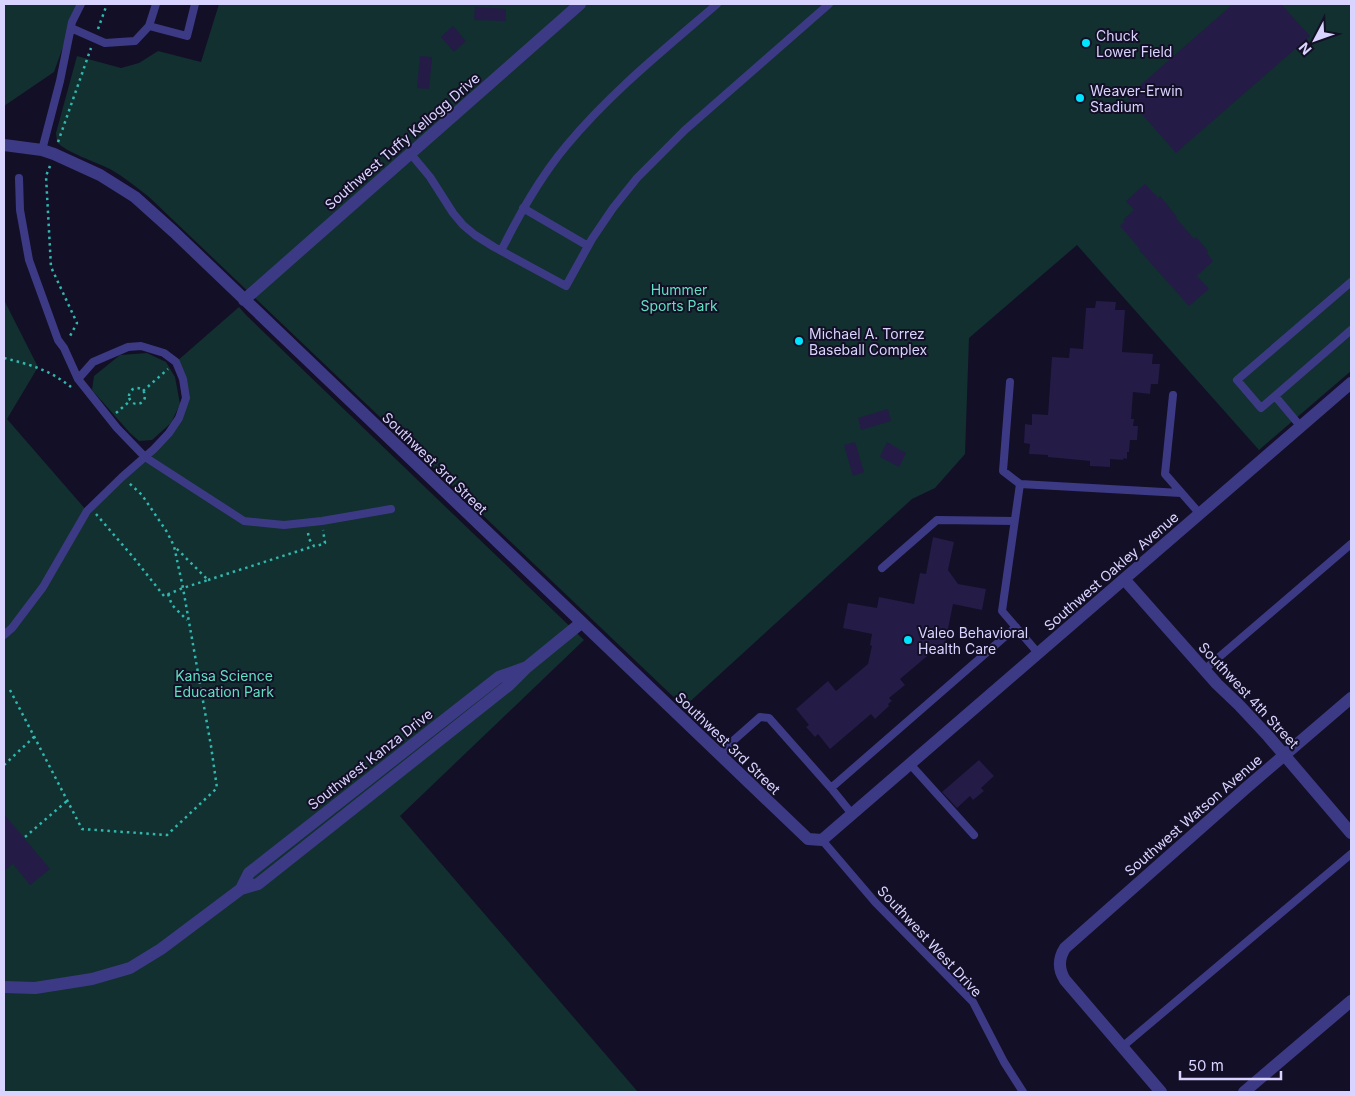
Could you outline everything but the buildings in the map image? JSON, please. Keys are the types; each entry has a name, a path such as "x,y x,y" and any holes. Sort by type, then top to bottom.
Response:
{"street":[{"name":"Southwest Tuffy Kellogg Drive","path":"244,300 580,4"},
{"name":"Southwest 3rd Street","path":"4,145 48,152 100,175 135,198 174,232 808,839 822,840"},
{"name":"Southwest Oakley Avenue","path":"822,840 1351,383"},
{"name":"Southwest 4th Street","path":"1124,579 1204,670 1284,755 1351,833"},
{"name":"Southwest Kanza Drive","path":"4,987 36,988 92,978 130,968 161,949 241,889 258,884 509,685 527,667 581,623"},
{"name":"Southwest Watson Avenue","path":"1122,1047 1064,980 1060,970 1060,958 1065,948 1351,698"},
{"path":"1244,1092 1351,1000"},
{"path":"1122,1047 1161,1092"}],"lane":[{"path":"48,152 72,22 82,4"},
{"path":"71,28 105,43 135,41 149,26 156,4"},
{"path":"149,26 188,36 195,4"},
{"path":"501,251 523,208 567,145 621,88 716,4"},
{"path":"410,153 430,177 463,225 501,251 566,286 588,246 613,208 637,178 692,123 829,4"},
{"path":"19,178 20,210 29,260 58,340 64,348 78,379 117,428 145,457 244,521 284,525 322,521 391,509"},
{"path":"523,208 588,246"},
{"path":"1351,282 1237,380 1261,408 1351,330"},
{"path":"4,635 12,628 44,587 87,511 169,434 179,418 186,398 183,379 176,362 164,353 141,346 128,347 93,362 78,379"},
{"path":"1010,382 1003,471 1020,484 1181,493"},
{"path":"1173,395 1166,474 1200,514"},
{"path":"1275,396 1301,427"},
{"path":"1020,484 1002,611 1038,653"},
{"path":"882,568 937,520 1014,522"},
{"path":"1204,670 1351,544"},
{"path":"831,788 1016,627"},
{"path":"720,755 760,717 769,718 852,814"},
{"path":"910,764 974,835"},
{"name":"Southwest West Drive","path":"822,840 875,902 972,1002 1004,1062 1023,1092"},
{"path":"1122,1047 1351,854"}],"path":[{"path":"64,348 77,323 51,267 46,176 48,152 107,4"},
{"path":"4,358 40,368 73,389"},
{"path":"143,391 176,362"},
{"path":"137,388 143,391 145,396 142,402 136,404 130,401 129,395 132,390 137,388"},
{"path":"116,413 130,401"},
{"path":"122,477 142,495 174,546 208,580"},
{"path":"90,508 164,596 183,588 325,543 322,521"},
{"path":"306,522 308,539 314,546"},
{"path":"10,690 82,829 167,835 217,788 183,588 174,546"},
{"path":"168,594 172,606 188,621"},
{"path":"4,765 34,737"},
{"path":"25,837 68,800"}],"green space":[{"path":"4,4 81,4 72,22 54,72 4,106"},
{"name":"Hummer Sports Park","path":"219,4 1351,4 1351,371 1259,450 1077,245 969,338 965,454 935,488 912,499 684,707 149,197 110,169 74,153 57,142 56,133 77,56 121,68 139,63 158,51 201,62"},
{"name":"Kansa Science Education Park","path":"4,300 38,367 7,419 87,511 169,433 186,398 176,362 239,307 584,640 400,816 638,1092 4,1092"},
{"path":"147,353 166,362 175,377 180,404 171,423 152,440 139,441 92,390 94,376 120,355"}],"place":[{"name":"Chuck Lower Field","path":"1086,43"},
{"name":"Weaver-Erwin Stadium","path":"1080,98"},
{"name":"Michael A. Torrez Baseball Complex","path":"799,341"},
{"name":"Valeo Behavioral Health Care","path":"908,640"}]}
